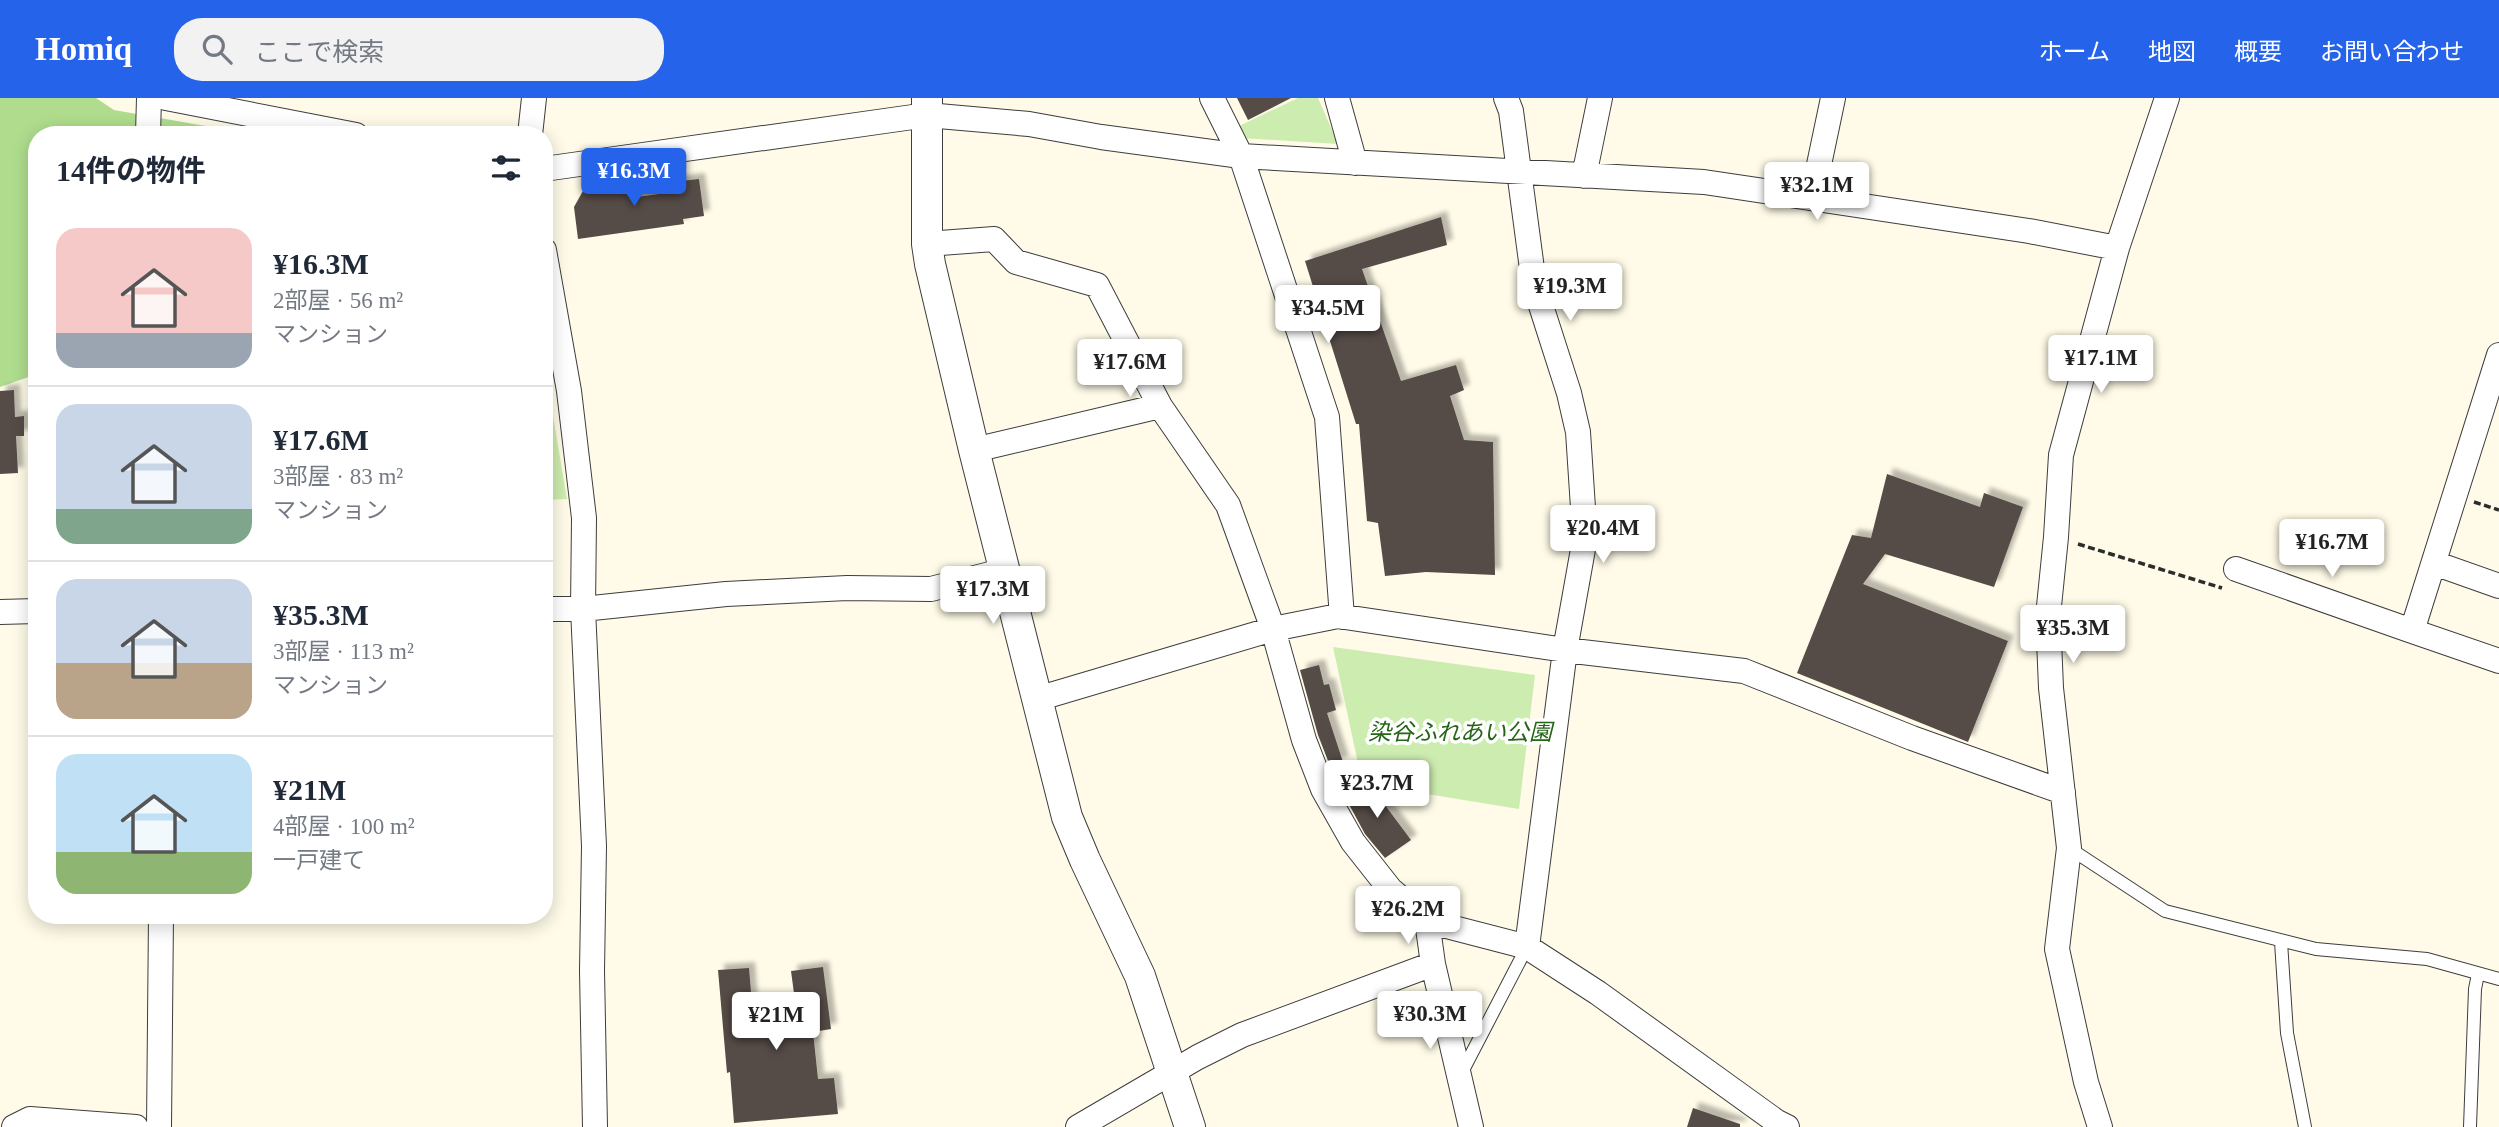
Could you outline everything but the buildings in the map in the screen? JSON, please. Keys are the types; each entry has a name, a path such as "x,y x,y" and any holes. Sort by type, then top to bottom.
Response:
{"street":[{"path":"148,126 149,98"},
{"path":"166,98 310,126"},
{"path":"531,126 534,98"},
{"path":"1212,98 1241,156 1327,417 1342,617"},
{"path":"1337,98 1356,163"},
{"path":"1506,98 1511,111 1534,284 1569,393 1578,432 1585,538 1565,650 1527,947"},
{"path":"1584,176 1600,98"},
{"path":"1812,198 1833,98"},
{"path":"2101,1127 2086,1082 2057,948 2068,848 2051,688 2049,616 2061,455 2117,248 2167,98"},
{"path":"927,107 927,244 974,450 1037,699 1068,817 1085,860 1140,976 1190,1127"},
{"path":"553,168 927,107 1101,137 1241,156 1704,182 2029,231 2117,248"},
{"path":"927,244 994,239 1016,262 1097,285 1160,406 1228,505 1273,629 1304,740 1323,789 1353,842 1390,889 1427,921 1527,947 1598,993 1780,1125"},
{"path":"553,301 569,391 584,518 583,609 594,846 592,971 595,1127"},
{"path":"2412,631 2499,355"},
{"path":"974,450 1160,406"},
{"path":"2434,563 2499,586"},
{"path":"2236,569 2499,661"},
{"path":"553,609 583,609 726,594 847,588 931,589 1006,570"},
{"path":"0,612 28,611"},
{"path":"1037,699 1273,629 1342,617 1565,650 1744,671 1912,738 2063,792"},
{"path":"1427,921 1433,964 1471,1127"},
{"path":"159,1127 161,924"},
{"path":"1078,1127 1198,1057 1242,1035 1433,964"},
{"path":"14,1127 30,1119 136,1127"}],"lane":[{"path":"2068,848 2165,911 2281,942 2316,949 2427,959 2499,979"},
{"path":"2281,942 2287,1033 2305,1127"},
{"path":"1460,1077 1527,947"},
{"path":"2470,1127 2475,989 2478,974"}],"path":[{"path":"2056,537 2229,590 2236,569"}],"green space":[{"path":"0,98 96,98 114,110 206,126 28,126 28,377 0,387"},
{"path":"1298,98 1318,98 1338,144 1242,138 1237,127"},
{"path":"553,416 567,499 553,500"},
{"name":"染谷ふれあい公園","path":"1333,647 1535,675 1519,809 1378,786 1358,763"}]}
